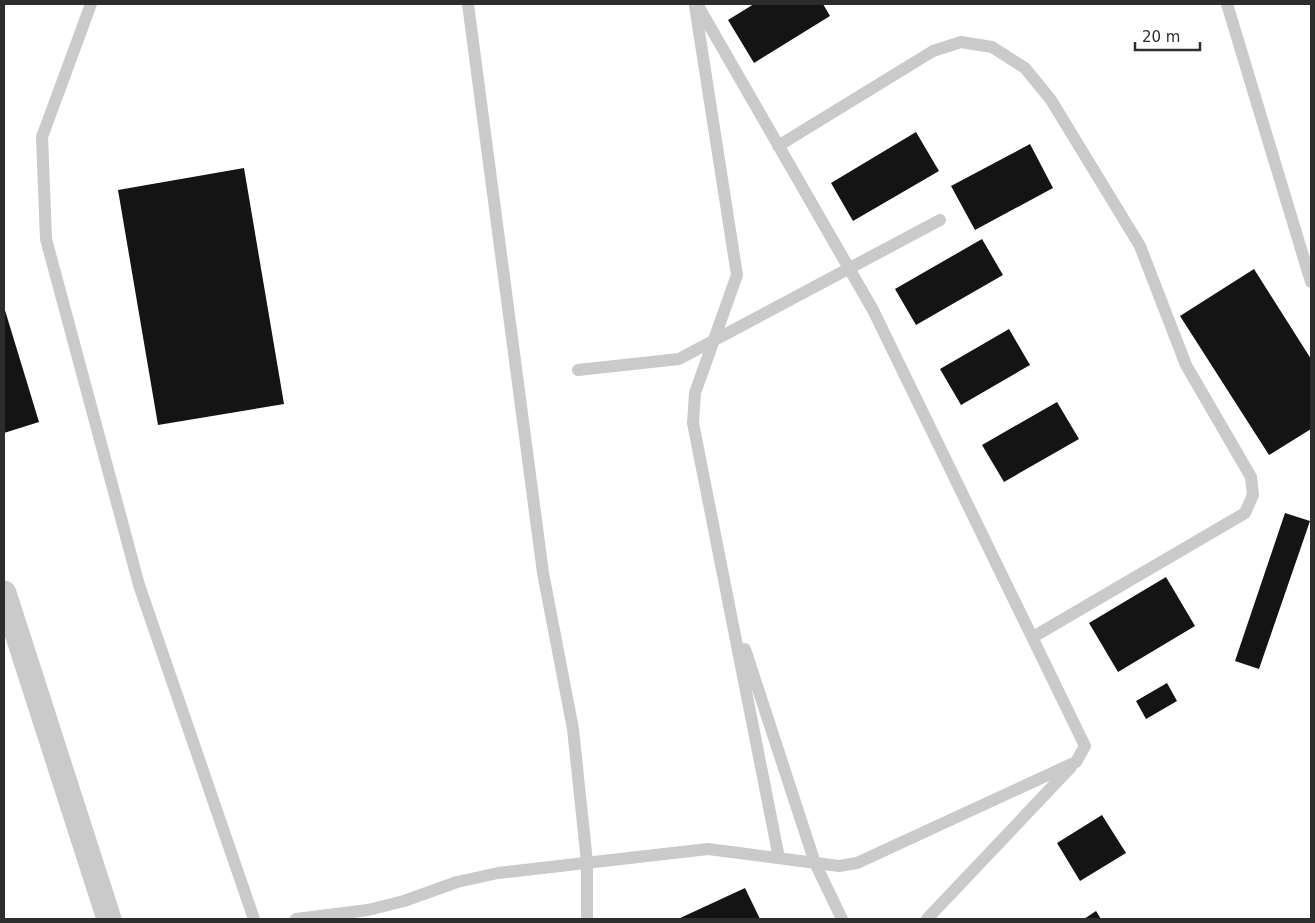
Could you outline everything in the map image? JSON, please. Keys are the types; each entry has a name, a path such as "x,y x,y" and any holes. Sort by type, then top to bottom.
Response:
{"street":[{"path":"4,593 109,919"}],"lane":[{"path":"91,4 42,137 46,239 139,585 254,919"},
{"path":"468,4 543,573 573,729 587,862 587,919"},
{"path":"695,4 737,275 695,394 693,423 779,858"},
{"path":"695,4 877,319 1086,746 1076,762 927,919"},
{"path":"1227,4 1311,282"},
{"path":"778,146 933,51 961,42 992,47 1024,68 1051,100 1140,246 1186,365 1252,476 1253,495 1245,513 1032,637"},
{"path":"578,370 680,359 940,220"},
{"path":"727,597 815,863 842,919"},
{"path":"296,919 368,910 404,901 457,882 498,873 708,849 840,866 857,863 1076,762"}],"building":[{"path":"754,4 823,4 830,16 754,63 728,20"},
{"path":"916,132 939,171 853,221 831,183"},
{"path":"1030,144 1053,188 975,230 951,186"},
{"path":"244,168 284,404 158,425 118,190"},
{"path":"982,239 1003,275 916,325 895,289"},
{"path":"1254,269 1311,359 1311,429 1269,455 1180,316"},
{"path":"4,307 39,422 4,433"},
{"path":"1009,329 1030,365 961,405 940,369"},
{"path":"1057,402 1079,439 1004,482 982,445"},
{"path":"1285,513 1310,521 1259,669 1235,661"},
{"path":"1166,577 1195,626 1118,672 1089,623"},
{"path":"1167,683 1177,701 1146,719 1136,701"},
{"path":"1102,815 1126,853 1080,881 1057,843"},
{"path":"745,888 760,919 678,919"},
{"path":"1096,911 1101,919 1084,919"}]}
